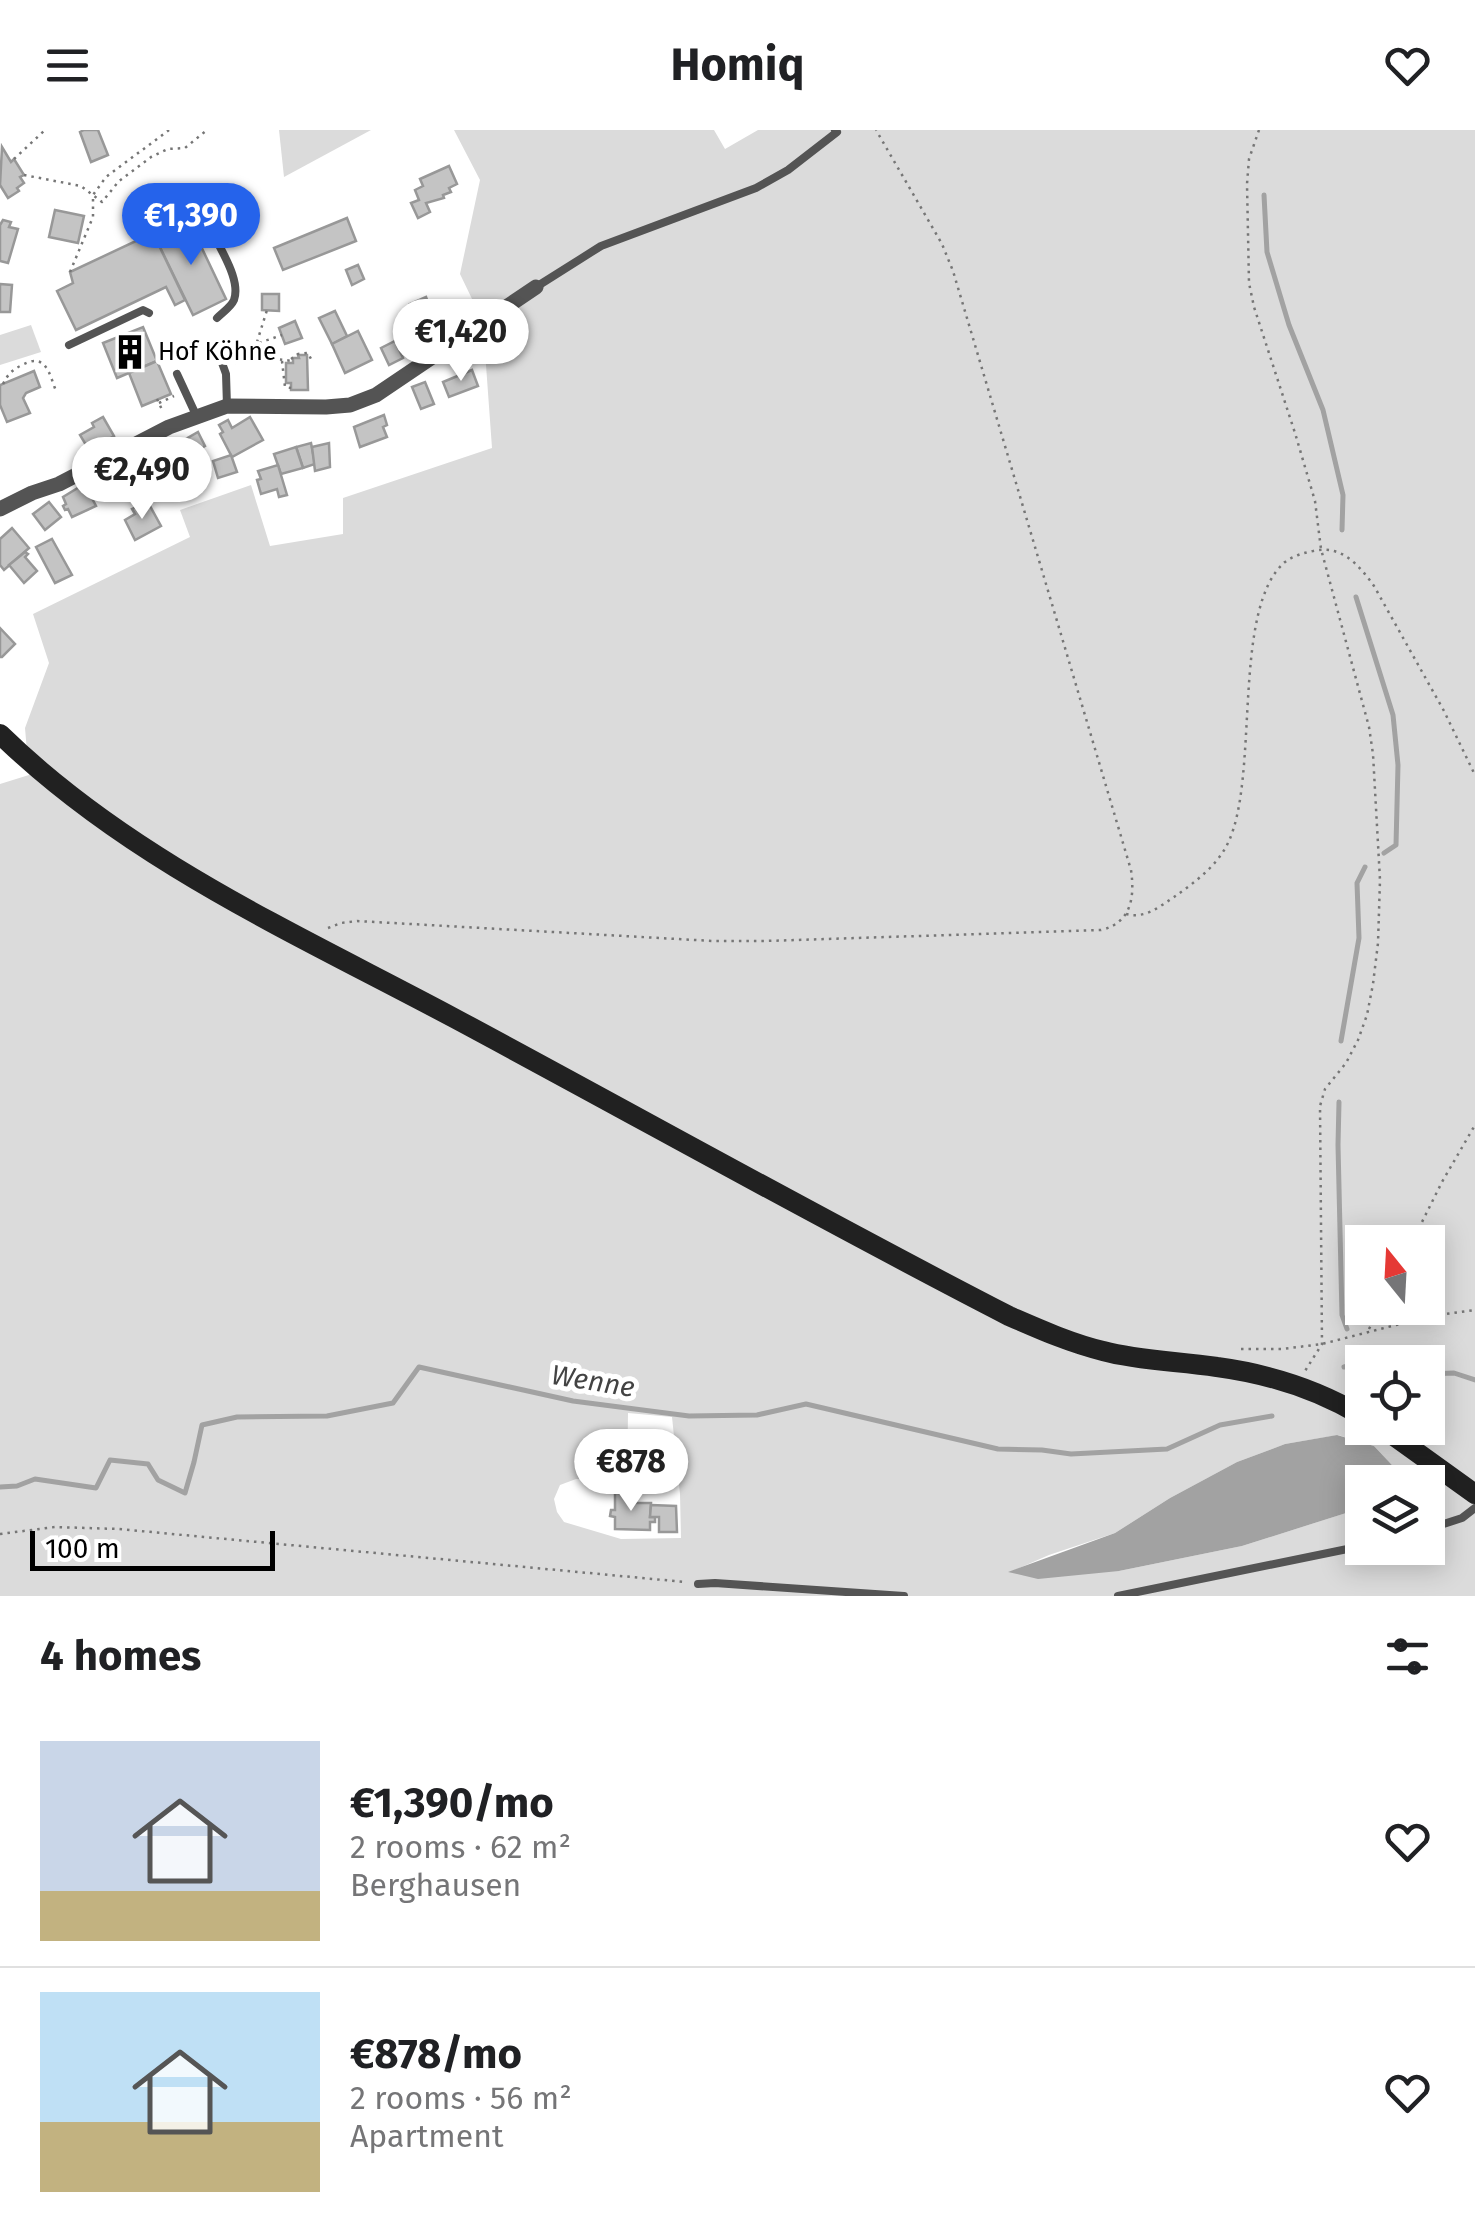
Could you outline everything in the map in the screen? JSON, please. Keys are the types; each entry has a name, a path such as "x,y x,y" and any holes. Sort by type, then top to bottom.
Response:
{"street":[{"path":"0,509 196,416 227,406 326,407 363,402 536,287"},
{"path":"0,734 35,768 138,845 314,944 949,1285 1027,1324 1103,1351 1254,1373 1317,1392 1345,1407"},
{"path":"1407,1445 1475,1494"}],"lane":[{"path":"536,287 602,246 756,188 788,170 836,130"},
{"path":"217,318 232,304 236,289 219,245"},
{"path":"70,346 142,310 148,313"},
{"path":"220,357 227,406"},
{"path":"177,374 196,416"},
{"path":"1445,1524 1475,1508"},
{"path":"1118,1596 1345,1549"},
{"path":"698,1584 904,1596"}],"path":[{"path":"14,160 45,130"},
{"path":"70,272 93,218 92,195 106,178 169,130"},
{"path":"24,175 82,186 102,202 151,156 185,148 207,130"},
{"path":"314,944 331,926 357,921 765,941 1100,930 1113,926 1126,914 1132,893 1131,870 953,271 942,244 876,130"},
{"path":"1259,130 1246,184 1249,283 1315,502 1321,549 1370,728 1380,880 1378,943 1367,1015 1352,1053 1326,1089 1320,1106 1322,1344 1295,1384"},
{"path":"256,343 267,310"},
{"path":"220,357 282,335"},
{"path":"220,357 291,360 308,353 311,359"},
{"path":"3,384 15,369 31,360 39,361 47,368 56,391"},
{"path":"282,360 284,387 291,388"},
{"path":"159,402 184,391"},
{"path":"1126,914 1142,915 1158,908 1200,878 1227,846 1239,806 1256,624 1264,594 1276,572 1294,557 1321,549 1334,550 1353,560 1374,586 1475,775"},
{"path":"1420,1225 1475,1125"},
{"path":"1241,1349 1282,1350 1322,1344 1431,1316 1475,1310"},
{"path":"1368,1331 1371,1325"},
{"path":"0,1534 55,1527 119,1529 698,1584"}],"shaded area":[{"path":"279,130 371,130 284,177"},
{"path":"454,130 714,130 725,149 758,130 1475,130 1475,1596 0,1596 0,784 29,775 25,728 49,663 33,614 190,537 180,510 251,485 270,546 343,534 343,498 492,448 486,328 460,274 480,180","holes":["1345,1345 1445,1345 1445,1445 1371,1445 1392,1465 1445,1465 1445,1565 1345,1565 1345,1513 1242,1546 1119,1571 1010,1572 1115,1533 1237,1462 1285,1444 1345,1437","628,1413 672,1417 681,1538 621,1539 564,1522 557,1512 554,1499 560,1485 576,1479 627,1480"]},
{"path":"31,325 41,352 0,365 0,335"},
{"path":"1337,1435 1345,1437 1345,1445 1374,1446 1392,1465 1345,1465 1345,1513 1242,1546 1119,1571 1038,1579 1008,1572 1115,1533 1237,1462 1285,1444"}],"building":[{"path":"98,130 108,155 91,162 80,132"},
{"path":"2,147 24,175 20,177 24,183 17,188 19,191 8,198 0,185"},
{"path":"449,166 457,184 449,188 451,192 444,198 426,203 430,212 418,218 411,203 419,200 415,190 423,186 420,179"},
{"path":"232,196 239,211 196,235 187,218"},
{"path":"55,210 84,216 78,243 49,237"},
{"path":"347,218 356,241 283,270 274,248"},
{"path":"3,220 18,229 8,263 0,261"},
{"path":"189,221 226,299 193,315 155,237"},
{"path":"153,233 185,300 175,305 166,287 76,330 57,291 73,283 70,272"},
{"path":"358,265 364,279 352,285 346,270"},
{"path":"0,284 12,285 10,312 0,312"},
{"path":"262,294 279,294 279,311 262,310"},
{"path":"426,297 434,319 413,329 404,311"},
{"path":"335,311 347,336 332,344 319,318"},
{"path":"295,321 302,338 285,344 279,328"},
{"name":"Hof Köhne","path":"143,327 157,361 117,378 103,343"},
{"path":"358,331 372,360 345,373 332,344"},
{"path":"395,341 403,358 389,365 381,348"},
{"path":"298,355 307,355 308,390 291,390 291,383 286,383 286,363 293,363"},
{"path":"157,361 171,394 142,406 129,373"},
{"path":"472,370 478,386 449,397 443,382"},
{"path":"34,371 40,387 23,398 30,413 7,422 0,405 0,385"},
{"path":"425,382 434,404 421,409 412,387"},
{"path":"384,415 387,437 360,447 354,427"},
{"path":"103,417 114,436 89,450 80,435"},
{"path":"250,417 263,440 232,457 219,425 228,420 232,428"},
{"path":"198,432 205,446 191,454 184,440"},
{"path":"311,443 315,464 303,468 296,447"},
{"path":"329,443 330,467 315,471 312,447"},
{"path":"296,447 303,468 281,474 274,454"},
{"path":"231,455 237,472 218,478 213,461"},
{"path":"278,465 287,495 279,497 277,489 261,494 258,471"},
{"path":"81,486 96,506 72,517 63,506 63,497"},
{"path":"49,502 61,517 45,530 33,514"},
{"path":"144,503 146,508 150,506 161,526 135,540 125,520 135,514 132,509"},
{"path":"12,528 29,548 4,570 0,565 0,539"},
{"path":"52,539 72,575 55,583 36,547"},
{"path":"25,552 37,571 24,583 9,565"},
{"path":"0,628 15,644 2,657 0,657"},
{"path":"638,1446 667,1447 667,1465 638,1463"},
{"path":"615,1493 632,1493 632,1503 651,1503 650,1517 655,1517 655,1522 650,1522 650,1530 615,1529 615,1517 610,1516 611,1510 615,1510"},
{"path":"651,1505 676,1506 677,1532 659,1532 659,1517 650,1517"}],"waterway":[{"path":"1264,195 1267,252 1289,325 1323,410 1343,495 1342,530"},
{"path":"1356,597 1393,715 1398,765 1396,845 1384,853"},
{"path":"1341,1041 1359,938 1357,883 1365,867"},
{"path":"1339,1102 1342,1315 1347,1329"},
{"name":"Wenne","path":"0,1487 35,1479 96,1488 110,1460 148,1464 158,1480 185,1493 202,1425 237,1417 327,1416 393,1403 419,1367 573,1401 689,1416 757,1415 806,1404 998,1449 1071,1454 1167,1449 1220,1425 1272,1416"},
{"name":"Wenne","path":"1445,1373 1475,1380"}],"place":[{"name":"Hof Köhne","path":"130,352"}]}
